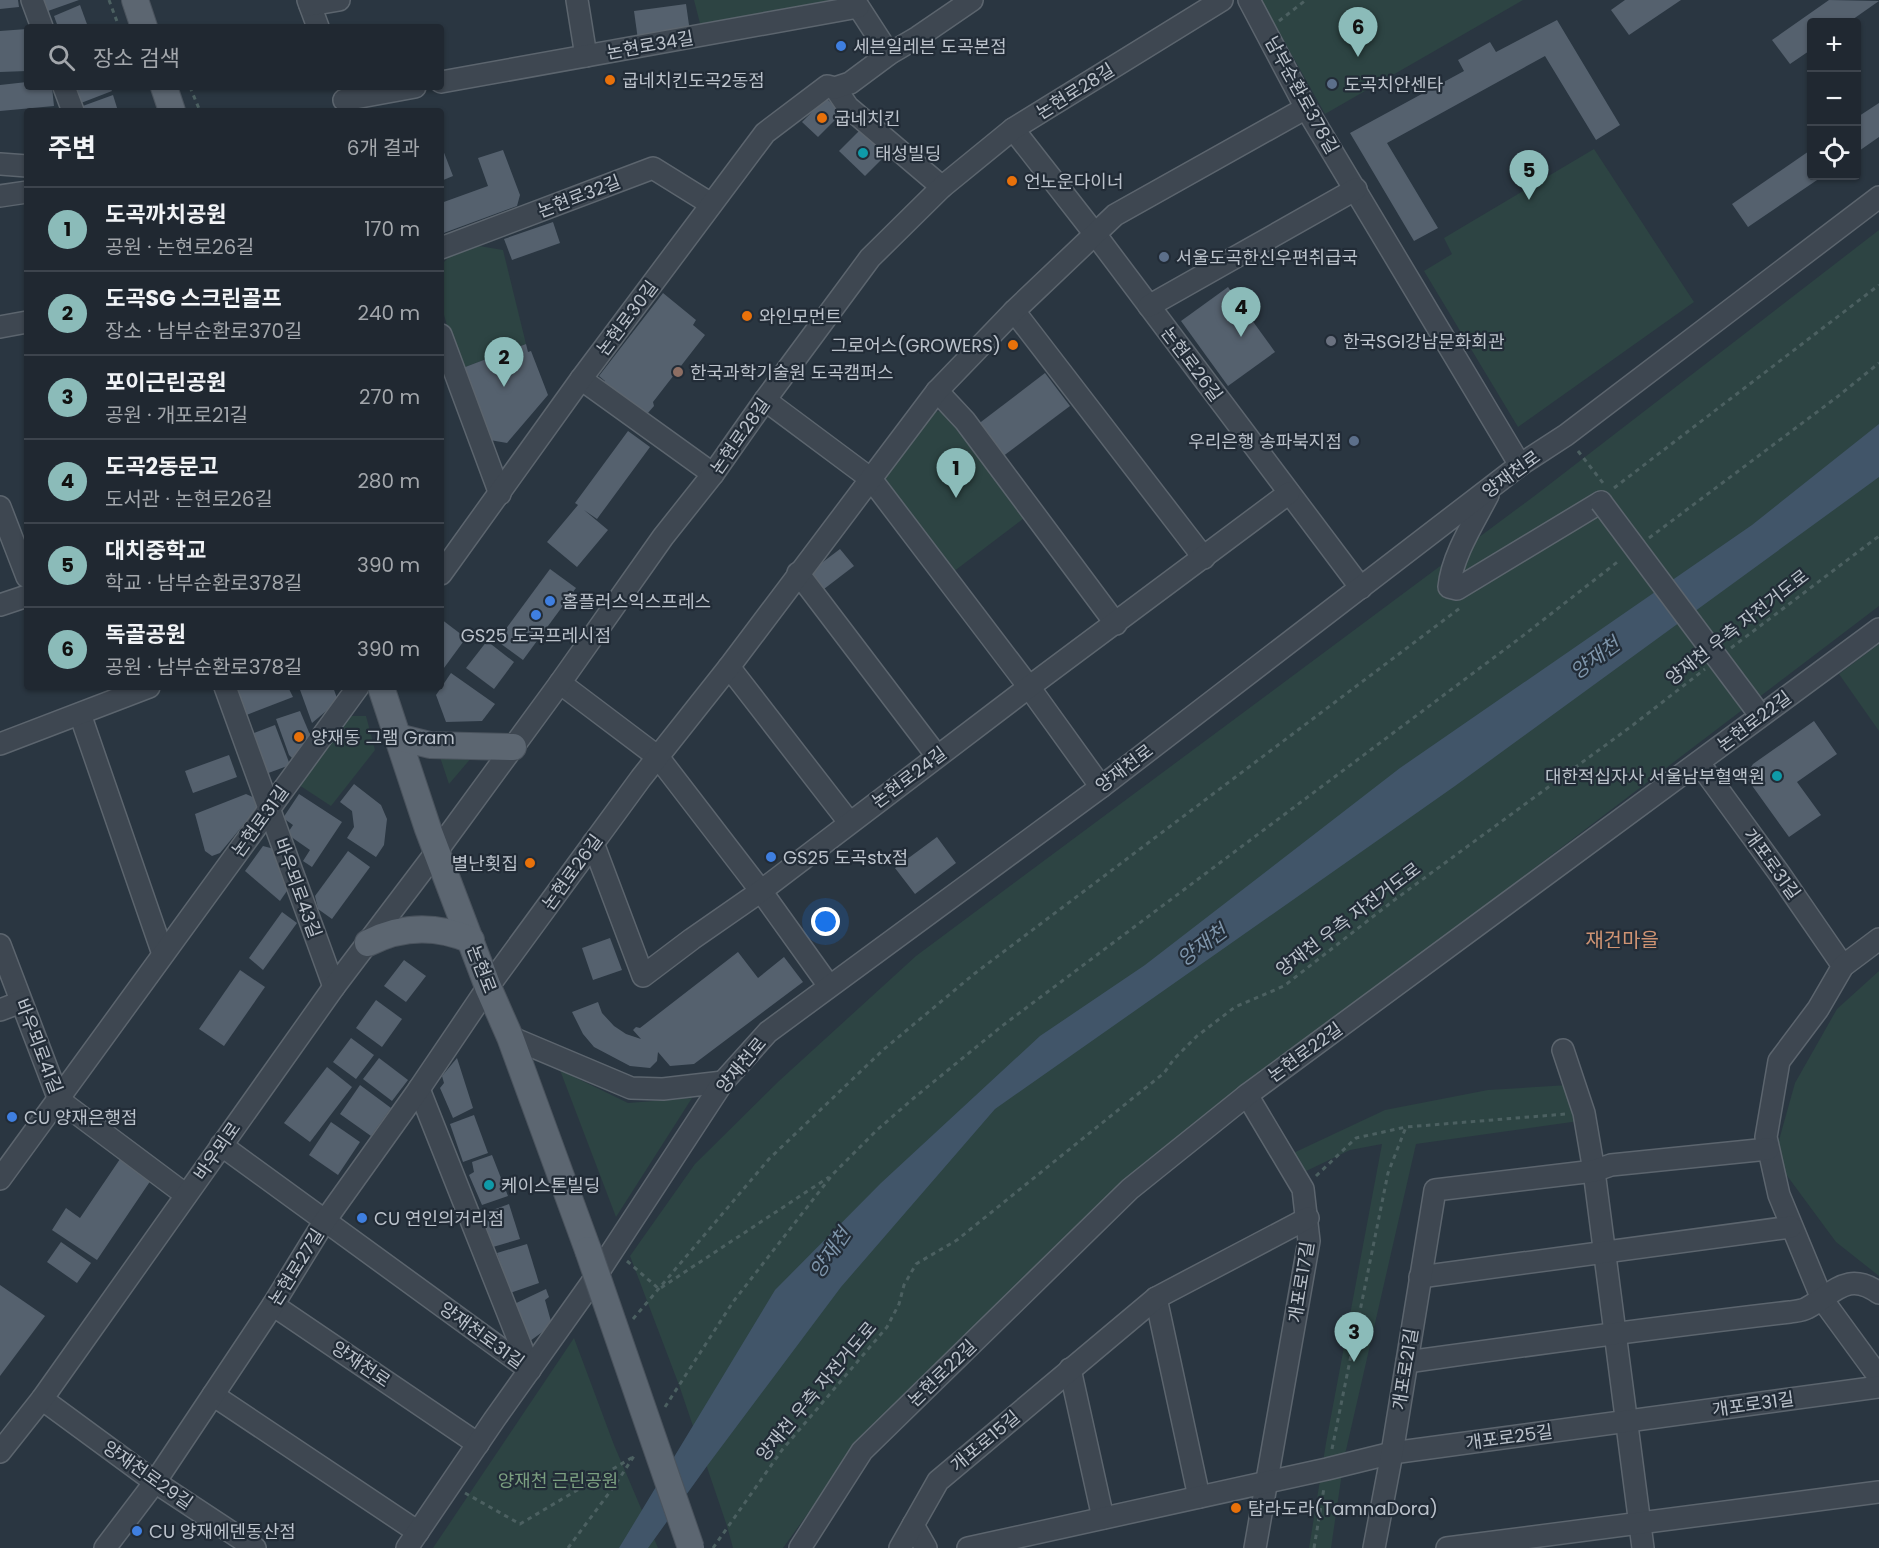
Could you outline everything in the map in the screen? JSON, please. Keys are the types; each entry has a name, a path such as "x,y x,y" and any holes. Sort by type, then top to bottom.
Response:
{"main road":[{"path":"135,0 143,24"},
{"path":"165,90 171,108"},
{"name":"논현로","path":"382,690 436,851 488,987 510,1037 588,1250 691,1548"},
{"path":"398,737 430,745 513,747"},
{"path":"368,943 404,930 434,929 458,934 471,940"}],"street":[{"path":"32,0 41,24"},
{"path":"317,24 309,3 339,0"},
{"path":"577,0 586,56"},
{"name":"논현로30길","path":"444,570 581,380 765,134 827,86 835,88 850,83 972,0"},
{"name":"논현로28길","path":"436,851 560,683 663,537 713,474 870,258 942,187 1013,129 1222,0"},
{"name":"남부순환로378길","path":"1249,0 1306,108 1520,465"},
{"path":"856,4 890,54"},
{"name":"논현로34길","path":"444,81 856,4"},
{"path":"835,88 848,107 942,187"},
{"path":"65,90 72,108"},
{"path":"345,99 398,90"},
{"name":"논현로26길","path":"488,987 593,843 938,391 1014,311 1115,216 1306,108"},
{"path":"1013,129 1095,234"},
{"path":"0,164 24,166"},
{"name":"논현로32길","path":"444,247 653,168 711,204"},
{"path":"1149,306 1356,189"},
{"path":"0,196 24,192"},
{"name":"양재천로","path":"213,1395 413,1540 614,1250 723,1082 768,1032 1101,787 1520,465 1566,435 1879,196"},
{"name":"논현로26길","path":"1095,234 1361,588"},
{"path":"1014,311 1204,558"},
{"path":"0,327 24,323"},
{"path":"444,343 500,494"},
{"path":"581,380 713,474"},
{"path":"938,391 965,421 1116,624"},
{"path":"765,400 871,479 1029,687 1101,787"},
{"name":"논현로24길","path":"593,843 643,976 761,891 849,822 1289,493"},
{"path":"1488,495 1467,533 1450,577 1449,587 1457,589 1601,502 1761,715"},
{"path":"0,507 24,569"},
{"path":"798,573 937,756"},
{"path":"0,605 24,597"},
{"name":"논현로22길","path":"800,1548 862,1451 1130,1189 1247,1095 1699,764 1761,715 1879,629"},
{"path":"729,667 849,822"},
{"path":"560,683 658,757 761,891 829,986"},
{"path":"0,744 141,690"},
{"name":"바우뫼로43길","path":"226,690 334,987"},
{"name":"논현로31길","path":"0,1179 355,690"},
{"path":"80,714 163,954"},
{"name":"개포로31길","path":"1699,764 1779,873 1843,966"},
{"name":"바우뫼로","path":"4,1437 42,1399 334,987 436,851"},
{"path":"1879,939 1843,966 1818,1009 1779,1061 1766,1137 1779,1195 1822,1299 1879,1377"},
{"name":"바우뫼로41길","path":"0,945 59,1100 186,1195"},
{"name":"논현로27길","path":"105,1548 155,1482 273,1305 324,1222 488,987"},
{"path":"0,1010 21,1002"},
{"path":"510,1037 631,1088 663,1089 723,1082"},
{"path":"1563,1050 1584,1113 1594,1171 1643,1548"},
{"name":"양재천로31길","path":"419,1089 530,1370"},
{"name":"개포로17길","path":"1247,1095 1303,1189 1309,1240 1255,1548"},
{"name":"양재천로31길","path":"221,1145 530,1370"},
{"path":"1594,1171 1611,1165 1768,1149"},
{"name":"개포로21길","path":"1374,1548 1435,1190 1594,1171"},
{"name":"개포로15길","path":"900,1548 938,1481 1156,1298 1308,1218"},
{"path":"1420,1277 1791,1227"},
{"path":"1407,1362 1805,1310 1834,1289 1852,1282 1869,1286 1879,1293"},
{"path":"1156,1298 1199,1497"},
{"name":"양재천로","path":"273,1305 478,1444"},
{"path":"1070,1369 1103,1518"},
{"name":"개포로31길","path":"1626,1422 1879,1387"},
{"name":"양재천로29길","path":"42,1399 155,1482 255,1548"},
{"name":"개포로25길","path":"1267,1482 1392,1453 1626,1422"},
{"path":"968,1548 1267,1482"},
{"path":"1447,1548 1879,1492"},
{"path":"913,1525 926,1548"}],"path":[{"path":"109,0 118,24"},
{"path":"1266,31 1306,0"},
{"path":"191,90 199,108"},
{"path":"1566,435 1610,492 1879,285"},
{"path":"1647,540 1879,363"},
{"name":"양재천 우측 자전거도로","path":"1724,654 1879,536"},
{"path":"662,1412 733,1302 832,1174 908,1103 1002,1026 1621,560"},
{"path":"619,1337 769,1159 883,1050 974,974 1468,602"},
{"name":"양재천 우측 자전거도로","path":"713,1548 782,1450 887,1327 899,1304 904,1285 916,1264 957,1240 1009,1200 1164,1073 1174,1059 1197,1036 1235,1007 1284,986 1393,901 1633,725 1705,668"},
{"path":"1303,1189 1356,1138 1406,1127 1584,1113"},
{"path":"1314,1548 1388,1173 1406,1127"},
{"path":"659,1289 832,1174"},
{"path":"614,1250 659,1289"},
{"path":"568,1548 615,1485 639,1448"},
{"path":"450,1485 520,1524 633,1457"}],"green space":[{"path":"694,0 854,0 703,35"},
{"path":"1261,0 1523,0 1325,114"},
{"path":"1594,149 1694,302 1518,427 1424,271 1452,254 1444,238"},
{"path":"1879,230 1879,606 1403,968 954,1348 824,1491 783,1548 733,1548 679,1385 630,1256 695,1164 779,1081 916,956 1537,494"},
{"path":"479,246 503,250 526,344 460,369 444,315 444,262 450,256"},
{"path":"928,411 951,412 1027,516 953,572 886,480 885,474"},
{"path":"1879,644 1879,731 1839,674"},
{"path":"349,716 366,716 375,750 331,806 296,783"},
{"path":"440,757 472,757 449,784"},
{"path":"1879,971 1879,1276 1836,1242 1774,1158 1795,1083 1837,1009"},
{"path":"560,1070 628,1103 692,1098 616,1217"},
{"path":"1568,1085 1579,1121 1416,1144 1344,1459 1331,1548 1309,1548 1326,1443 1382,1144 1350,1150 1300,1174 1287,1156 1385,1110 1488,1090"},
{"name":"양재천 근린공원","path":"574,1338 614,1445 658,1548 433,1548"}],"water":[{"name":"양재천","path":"1879,424 1879,477 1455,786 995,1109 841,1287 648,1548 619,1548 775,1290 881,1183 1040,1036 1145,965 1400,768 1752,525"}],"building":[{"path":"0,0 18,0 19,7 0,9"},
{"path":"44,0 79,0 48,11"},
{"path":"1625,0 1681,0 1629,35 1611,10"},
{"path":"1829,0 1879,1 1855,18 1807,18 1807,52 1790,64 1772,40"},
{"path":"686,4 690,32 638,40 634,11"},
{"path":"80,5 87,24 57,24 54,16"},
{"path":"1557,20 1620,125 1596,140 1545,56 1387,143 1438,228 1414,241 1350,133 1464,71 1458,60 1490,42 1496,52"},
{"path":"24,29 24,71 0,72 0,31"},
{"path":"24,82 24,90 52,90 54,106 0,111 0,85"},
{"path":"78,90 112,91 81,103"},
{"path":"113,95 117,108 80,108"},
{"name":"굽네치킨","path":"826,98 842,113 818,137 802,122"},
{"path":"1879,103 1879,137 1861,150 1861,126 1861,115"},
{"name":"태성빌딩","path":"861,129 887,154 865,176 839,151"},
{"path":"503,150 520,195 517,206 444,233 444,202 488,186 478,158"},
{"path":"1807,152 1807,180 1817,180 1748,227 1732,204"},
{"path":"444,153 453,176 444,180"},
{"path":"553,222 560,243 512,260 504,239"},
{"path":"1228,287 1275,352 1228,386 1181,321"},
{"path":"663,293 696,320 693,325 705,335 653,402 654,406 647,414 638,407 636,409 604,384 605,381 599,376"},
{"path":"526,344 528,352 531,351 548,395 507,443 484,439 460,369"},
{"path":"1045,373 1070,406 998,460 973,428"},
{"path":"628,431 650,447 597,519 584,510 608,530 577,567 547,542 578,505 575,503"},
{"path":"840,549 854,566 824,589 811,571"},
{"path":"550,569 576,588 523,660 497,641"},
{"path":"444,621 466,638 444,668"},
{"path":"487,641 514,662 494,689 466,668"},
{"path":"451,673 495,704 482,721 446,722 436,695 439,690 444,690 444,683"},
{"path":"235,690 290,690 293,697 244,716"},
{"path":"300,690 334,690 338,701 312,723"},
{"path":"300,711 311,737 294,760 289,755 276,719"},
{"name":"대한적십자사 서울남부혈액원","path":"1814,721 1837,754 1797,782 1821,815 1789,837 1748,780 1748,772 1753,764"},
{"path":"275,725 290,765 263,775 249,735"},
{"path":"229,755 237,777 193,793 185,771"},
{"path":"354,784 381,805 387,819 384,845 376,857 347,838 354,827 352,811 340,802"},
{"path":"246,794 257,799 259,806 220,853 212,856 205,851 195,814"},
{"path":"299,794 342,822 312,867 303,861 310,850 287,834 293,825 283,818"},
{"path":"937,837 956,863 915,894 895,868"},
{"path":"263,846 278,850 289,888 280,901 245,871"},
{"path":"348,851 370,867 332,919 318,909 315,896"},
{"path":"282,912 297,923 263,970 249,958"},
{"path":"610,938 622,970 593,980 582,948"},
{"path":"738,952 758,978 784,957 803,982 694,1064 670,1066 658,1052 657,1061 650,1068 630,1066 594,1047 583,1034 572,1012 598,1002 602,1013 614,1026 626,1034 641,1039 633,1030 636,1027 640,1028"},
{"path":"404,960 426,976 406,1002 384,986"},
{"path":"240,970 265,987 224,1046 199,1029"},
{"path":"376,1000 402,1019 382,1047 356,1028"},
{"path":"351,1038 374,1055 356,1079 333,1062"},
{"path":"379,1058 408,1080 392,1101 363,1079"},
{"path":"457,1058 473,1108 453,1118 440,1088 444,1083 442,1076"},
{"path":"327,1067 352,1087 310,1142 284,1123"},
{"path":"360,1085 391,1108 371,1136 340,1114"},
{"path":"474,1115 488,1153 463,1162 450,1124"},
{"path":"331,1122 360,1142 338,1175 309,1155"},
{"name":"케이스톤빌딩","path":"492,1155 508,1196 482,1205 469,1175 474,1172 472,1162"},
{"path":"120,1159 151,1180 97,1260 52,1230 66,1208 80,1218"},
{"path":"509,1204 520,1239 493,1247 482,1214"},
{"path":"61,1242 91,1263 77,1283 47,1262"},
{"path":"527,1244 539,1283 510,1293 497,1253"},
{"path":"0,1285 45,1316 0,1376"},
{"path":"546,1289 549,1297 545,1300 552,1325 530,1341 510,1306"}],"place":[{"name":"세븐일레븐 도곡본점","path":"841,46"},
{"name":"독골공원","path":"1358,57"},
{"name":"굽네치킨도곡2동점","path":"610,80"},
{"name":"도곡치안센타","path":"1332,84"},
{"name":"굽네치킨","path":"822,118"},
{"name":"태성빌딩","path":"863,153"},
{"name":"언노운다이너","path":"1012,181"},
{"name":"대치중학교","path":"1529,200"},
{"name":"서울도곡한신우편취급국","path":"1164,257"},
{"name":"와인모먼트","path":"747,316"},
{"name":"도곡2동문고","path":"1241,337"},
{"name":"한국SGI강남문화회관","path":"1331,341"},
{"name":"그로어스(GROWERS)","path":"1013,345"},
{"name":"한국과학기술원 도곡캠퍼스","path":"678,372"},
{"name":"도곡SG 스크린골프","path":"504,387"},
{"name":"우리은행 송파북지점","path":"1354,441"},
{"name":"도곡까치공원","path":"956,498"},
{"name":"홈플러스익스프레스","path":"550,601"},
{"name":"GS25 도곡프레시점","path":"536,615"},
{"name":"양재동 그램 Gram","path":"299,737"},
{"name":"대한적십자사 서울남부혈액원","path":"1777,776"},
{"name":"GS25 도곡stx점","path":"771,857"},
{"name":"별난횟집","path":"530,863"},
{"name":"CU 양재은행점","path":"12,1117"},
{"name":"케이스톤빌딩","path":"489,1185"},
{"name":"CU 연인의거리점","path":"362,1218"},
{"name":"포이근린공원","path":"1354,1362"},
{"name":"탐라도라(TamnaDora)","path":"1236,1508"},
{"name":"CU 양재에덴동산점","path":"137,1531"}],"district":[{"name":"재건마을","path":"1622,940"}]}
